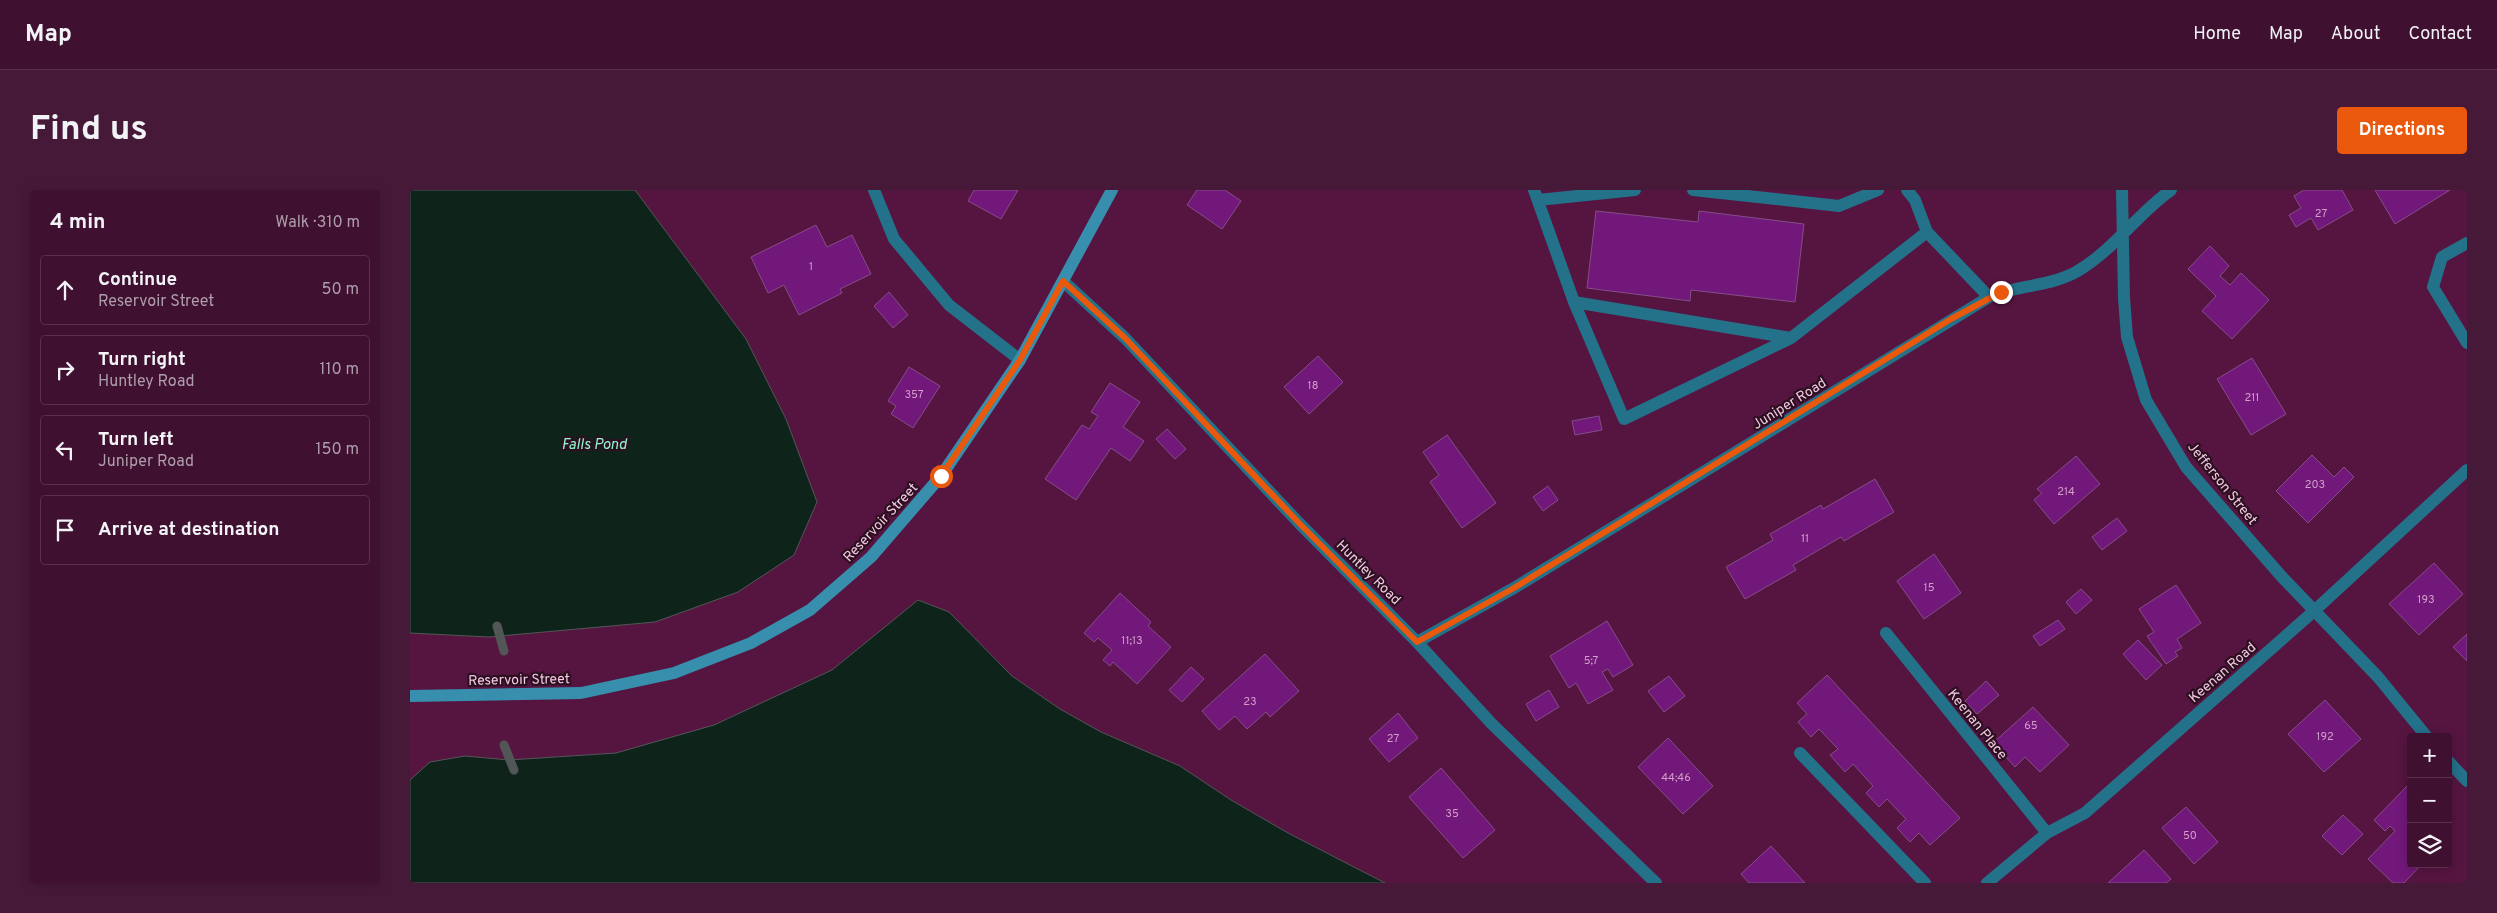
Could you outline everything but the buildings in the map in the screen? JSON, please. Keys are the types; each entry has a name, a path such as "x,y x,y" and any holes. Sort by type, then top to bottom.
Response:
{"street":[{"path":"874,190 894,239 949,305 1020,360"},
{"name":"Reservoir Street","path":"410,696 581,693 674,673 752,642 810,610 871,557 941,476 1020,360 1112,190"},
{"path":"1635,190 1536,195 1574,302 1624,419 1791,338 1927,232"},
{"path":"1693,190 1839,206 1878,190"},
{"path":"1907,190 1915,200 1927,232 1989,297"},
{"name":"Jefferson Street","path":"2122,190 2124,298 2127,336 2146,400 2186,467 2282,578 2378,677 2424,733"},
{"name":"Juniper Road","path":"1417,642 1514,588 1989,297 2014,288 2056,281 2099,257 2148,209 2171,190"},
{"path":"2467,242 2442,257 2433,287 2467,343"},
{"name":"Huntley Road","path":"1063,281 1125,338 1299,523 1417,642 1490,723 1656,883"},
{"path":"1574,302 1791,338"},
{"name":"Keenan Road","path":"1993,881 2047,833 2085,813 2314,611 2467,470"},
{"name":"Keenan Place","path":"1886,633 2047,833"},
{"path":"1800,753 1925,883"},
{"path":"2452,765 2467,781"}],"water":[{"name":"Falls Pond","path":"410,190 635,190 746,339 786,419 817,502 794,555 738,592 655,622 489,637 410,633"},
{"path":"918,600 949,612 1012,676 1060,709 1101,732 1180,766 1231,800 1288,833 1385,883 410,883 410,780 430,762 465,756 509,760 616,753 714,725 832,670"}],"waterway":[{"path":"497,626 504,651"},
{"path":"504,745 514,770"}],"route":[{"path":"941,476 1020,360 1063,281 1125,338 1299,523 1417,642 1514,588 1751,444 1951,319 2001,292"}]}
